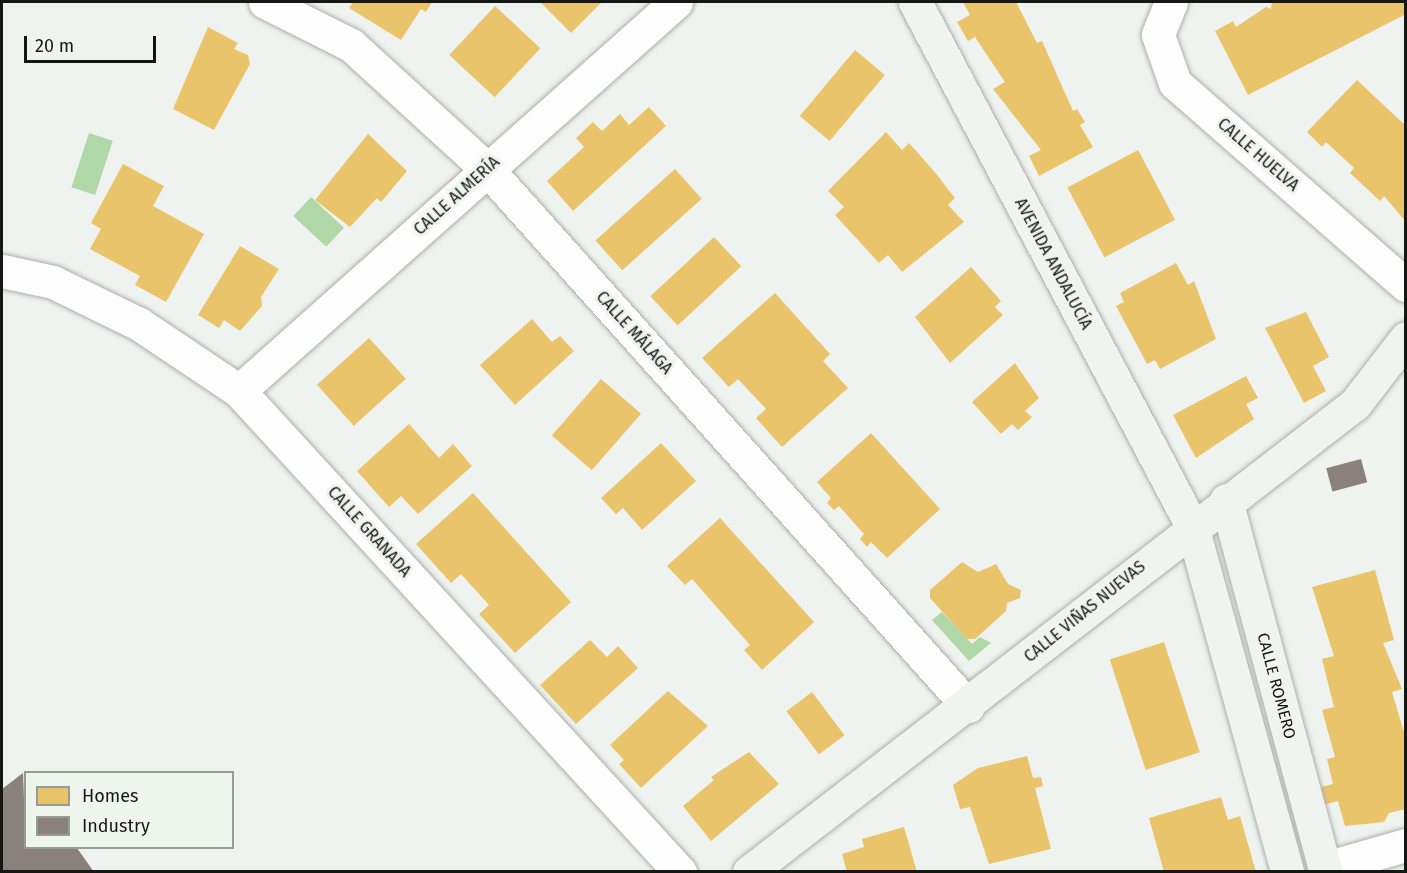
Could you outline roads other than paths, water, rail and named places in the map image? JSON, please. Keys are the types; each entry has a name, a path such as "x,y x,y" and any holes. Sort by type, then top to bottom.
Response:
{"street":[{"name":"CALLE MÁLAGA","path":"265,2 351,45 487,169 969,706"},
{"name":"CALLE ALMERÍA","path":"239,391 676,2"},
{"name":"AVENIDA ANDALUCÍA","path":"915,2 1192,526"},
{"name":"CALLE HUELVA","path":"1171,2 1158,34 1175,83 1406,285"},
{"name":"CALLE GRANADA","path":"2,271 54,282 139,324 239,391 680,872"},
{"name":"CALLE VIÑAS NUEVAS","path":"749,872 969,706 1192,526 1356,404 1406,338"},
{"name":"CALLE ROMERO","path":"1226,500 1326,870"},
{"path":"1192,526 1287,872"},
{"path":"1326,870 1406,845"}]}
